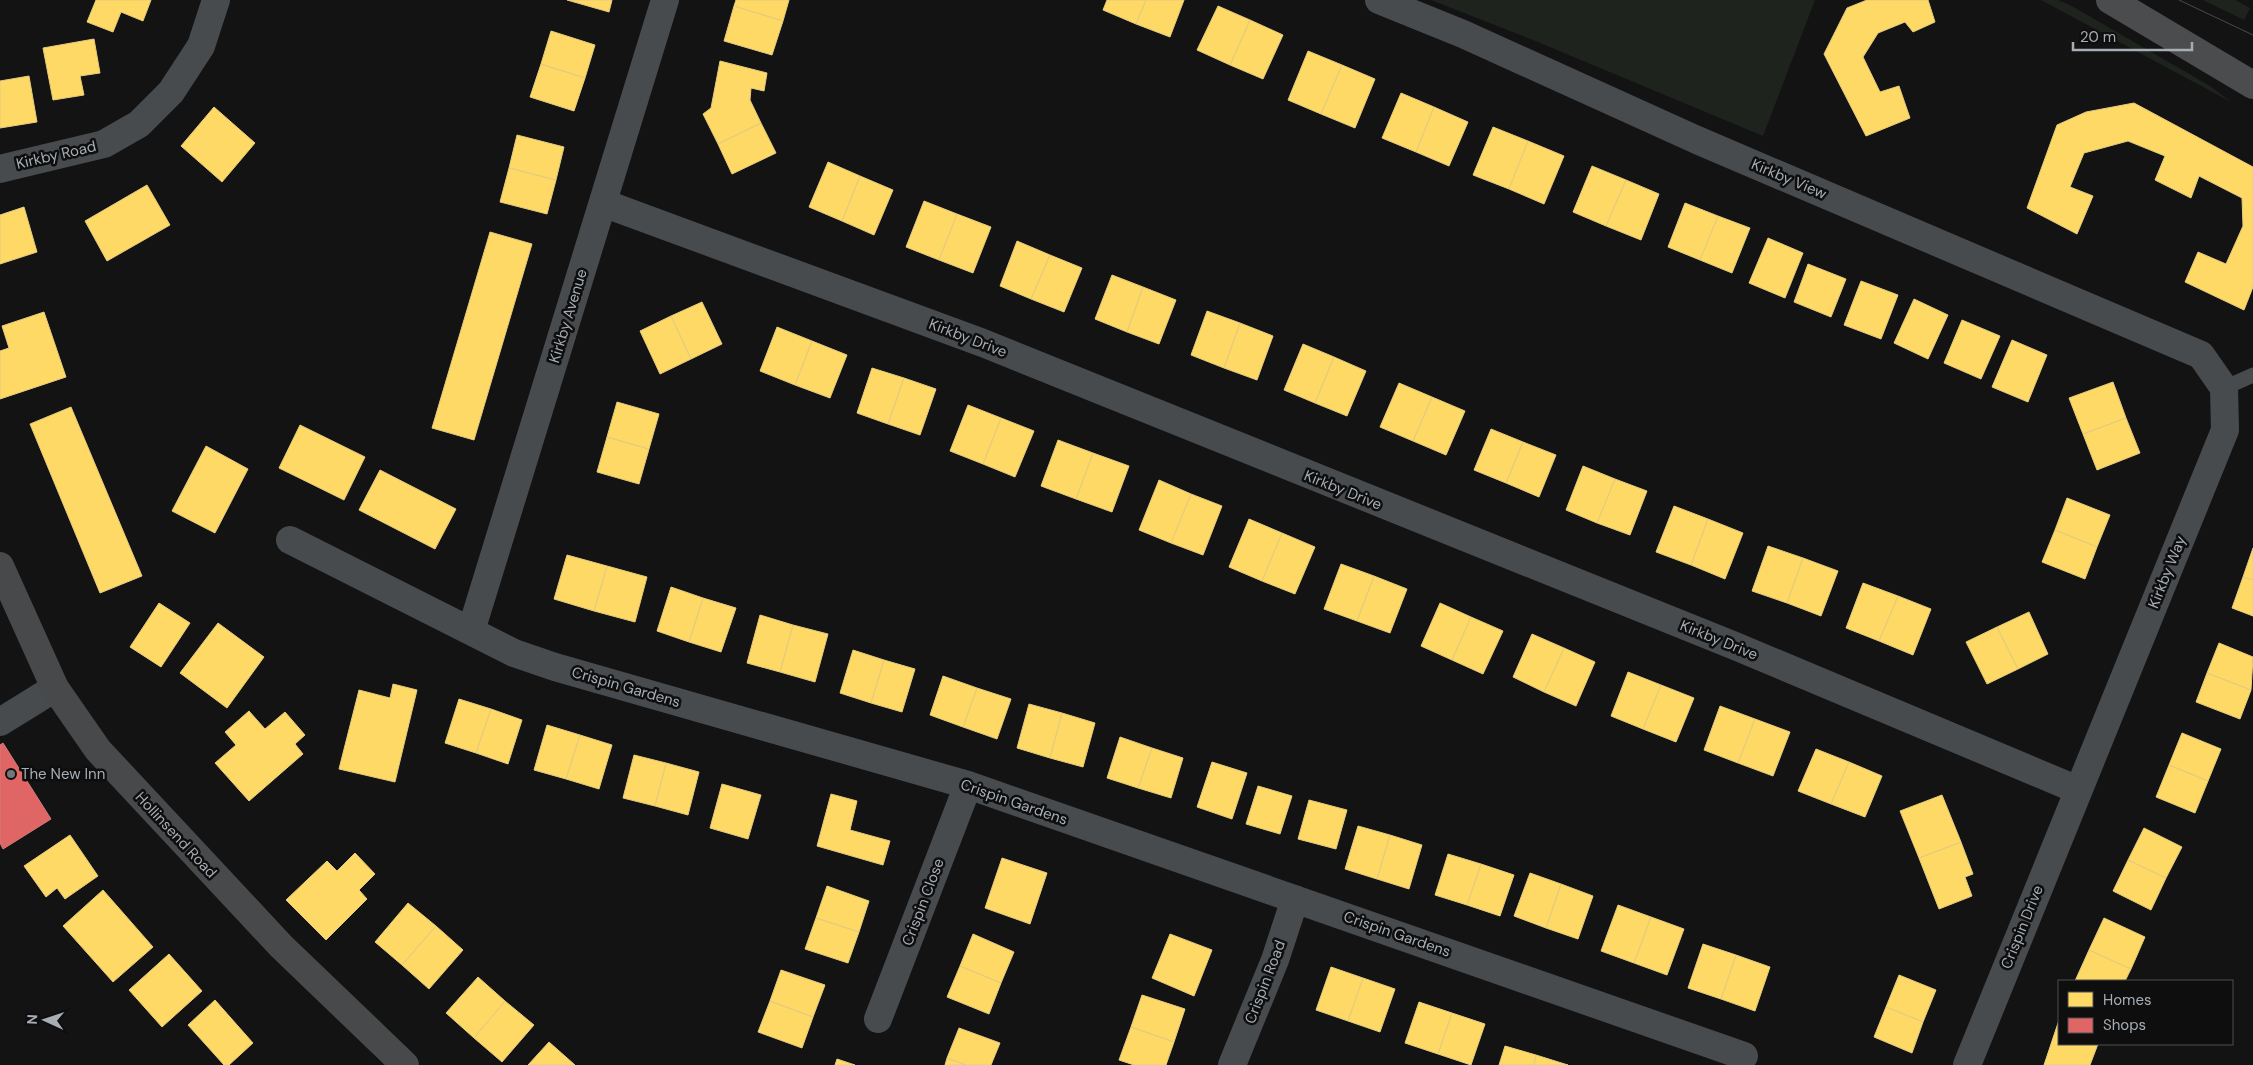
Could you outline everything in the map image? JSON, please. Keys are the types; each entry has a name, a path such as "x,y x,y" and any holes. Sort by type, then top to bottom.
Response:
{"highway":[{"path":"2110,0 2253,85"}],"main road":[{"name":"Hollinsend Road","path":"0,566 55,688 98,750 281,946 406,1065"}],"street":[{"name":"Kirkby Road","path":"0,169 104,144 139,124 171,92 200,46 216,0"},
{"name":"Kirkby Avenue","path":"470,631 666,0"},
{"name":"Kirkby View","path":"1379,0 1463,34 1697,140 2201,355 2224,388"},
{"name":"Kirkby Drive","path":"603,203 983,343 1735,646 2078,790"},
{"name":"Kirkby Way","path":"2078,790 2226,430 2224,388"},
{"name":"Crispin Gardens","path":"290,540 514,653 555,667 968,785 1744,1056"},
{"path":"0,722 55,688"},
{"name":"Crispin Close","path":"878,1019 968,785"},
{"name":"Crispin Drive","path":"1967,1065 2078,790"},
{"name":"Crispin Road","path":"1232,1065 1275,960 1295,899"}],"lane":[{"path":"2224,388 2253,375"}],"shaded area":[{"path":"1431,0 1815,0 1763,136 1533,40"},
{"path":"2041,0 2058,0 2070,5 2210,86 2231,102"},
{"path":"2203,0 2235,0 2250,8 2244,20"}],"building: Homes":[{"path":"96,0 151,0 143,21 121,12 113,32 87,22"},
{"path":"567,0 612,0 609,12"},
{"path":"736,0 789,0 783,21 734,6"},
{"path":"1107,0 1146,0 1136,24 1103,10"},
{"path":"1146,0 1184,0 1170,37 1136,24"},
{"path":"1867,0 1928,0 1935,22 1913,32 1905,22 1878,33 1863,57 1880,92 1899,86 1910,118 1866,136 1824,54 1847,8"},
{"path":"734,6 783,21 772,55 724,41"},
{"path":"1218,6 1250,20 1230,65 1197,50"},
{"path":"1250,20 1283,35 1263,79 1230,65"},
{"path":"551,31 595,45 585,78 541,64"},
{"path":"94,39 100,73 80,76 84,95 53,100 43,48"},
{"path":"1308,51 1342,65 1321,114 1288,100"},
{"path":"720,61 767,73 764,91 751,88 750,100 761,123 718,144 703,114 711,108"},
{"path":"541,64 585,78 574,111 530,97"},
{"path":"1342,65 1375,79 1355,128 1321,114"},
{"path":"29,76 37,122 0,128 0,81"},
{"path":"1401,93 1434,107 1416,152 1382,138"},
{"path":"2134,103 2253,167 2253,287 2244,310 2185,282 2198,252 2226,264 2243,226 2242,198 2199,176 2191,198 2155,180 2165,156 2128,141 2084,153 2070,187 2093,196 2077,234 2027,208 2057,125 2086,112"},
{"path":"214,107 255,143 222,182 181,146"},
{"path":"1434,107 1468,122 1449,166 1416,152"},
{"path":"761,123 776,153 732,174 718,144"},
{"path":"1493,127 1528,141 1509,189 1473,175"},
{"path":"517,135 564,147 556,180 509,168"},
{"path":"1528,141 1564,156 1544,204 1509,189"},
{"path":"828,162 860,176 842,221 809,207"},
{"path":"1592,166 1626,180 1606,226 1573,212"},
{"path":"509,168 556,180 547,214 500,202"},
{"path":"860,176 893,190 874,235 842,221"},
{"path":"1626,180 1659,194 1641,240 1606,226"},
{"path":"147,185 170,225 107,261 85,221"},
{"path":"924,201 957,214 939,260 906,247"},
{"path":"1685,203 1718,216 1700,260 1668,247"},
{"path":"24,207 37,252 0,264 0,215"},
{"path":"957,214 991,227 973,273 939,260"},
{"path":"1718,216 1750,228 1732,273 1700,260"},
{"path":"490,232 532,244 474,440 432,428"},
{"path":"1768,238 1803,253 1785,298 1749,283"},
{"path":"1017,241 1050,255 1031,299 1000,286"},
{"path":"1050,255 1082,268 1064,312 1031,299"},
{"path":"1808,264 1846,279 1831,317 1794,302"},
{"path":"1112,275 1143,287 1127,332 1095,319"},
{"path":"1861,281 1898,295 1881,339 1844,325"},
{"path":"1143,287 1176,300 1159,344 1127,332"},
{"path":"1914,299 1948,315 1928,359 1894,343"},
{"path":"702,302 722,344 691,359 671,316"},
{"path":"1207,311 1240,323 1224,368 1191,355"},
{"path":"44,312 66,377 0,399 0,351 9,348 2,326"},
{"path":"671,316 691,359 660,374 640,331"},
{"path":"1962,320 2000,336 1981,379 1944,363"},
{"path":"1240,323 1273,336 1257,380 1224,368"},
{"path":"777,327 812,341 795,385 760,371"},
{"path":"2012,340 2047,355 2028,402 1992,387"},
{"path":"812,341 847,355 830,398 795,385"},
{"path":"1303,344 1334,357 1315,403 1284,390"},
{"path":"1334,357 1366,371 1347,416 1315,403"},
{"path":"872,368 904,378 888,424 857,413"},
{"path":"904,378 936,389 920,435 888,424"},
{"path":"2113,382 2126,418 2083,434 2069,398"},
{"path":"1399,383 1432,397 1413,441 1380,427"},
{"path":"1432,397 1465,411 1446,455 1413,441"},
{"path":"617,402 659,414 649,449 607,437"},
{"path":"968,405 1001,418 983,464 950,451"},
{"path":"71,407 142,576 100,593 30,424"},
{"path":"1001,418 1034,431 1015,477 983,464"},
{"path":"2126,418 2140,453 2097,470 2083,434"},
{"path":"300,425 365,457 344,500 279,468"},
{"path":"1491,429 1523,442 1506,483 1474,470"},
{"path":"607,437 649,449 639,484 597,472"},
{"path":"1058,440 1093,453 1076,499 1041,486"},
{"path":"1523,442 1556,455 1539,497 1506,483"},
{"path":"206,446 248,469 215,533 172,511"},
{"path":"1093,453 1129,466 1112,512 1076,499"},
{"path":"1583,466 1615,479 1597,523 1566,510"},
{"path":"380,470 456,509 435,549 359,510"},
{"path":"1615,479 1647,491 1630,535 1597,523"},
{"path":"1159,480 1191,494 1171,543 1139,530"},
{"path":"1191,494 1222,506 1203,555 1171,543"},
{"path":"2067,498 2110,515 2097,547 2055,530"},
{"path":"1674,506 1708,519 1691,565 1656,552"},
{"path":"1249,519 1282,533 1262,581 1229,567"},
{"path":"1708,519 1743,533 1725,579 1691,565"},
{"path":"2055,530 2097,547 2085,579 2042,562"},
{"path":"1282,533 1315,547 1295,594 1262,581"},
{"path":"1768,546 1803,558 1787,603 1752,591"},
{"path":"2253,548 2253,580 2243,577"},
{"path":"567,555 607,566 594,611 554,599"},
{"path":"1803,558 1838,571 1821,616 1787,603"},
{"path":"1341,564 1374,576 1357,621 1324,609"},
{"path":"607,566 647,577 635,622 594,611"},
{"path":"1374,576 1407,589 1390,633 1357,621"},
{"path":"2243,577 2253,580 2253,616 2232,608"},
{"path":"1863,583 1898,596 1879,641 1846,628"},
{"path":"671,587 703,598 689,642 657,631"},
{"path":"1898,596 1931,609 1913,655 1879,641"},
{"path":"703,598 736,608 721,652 689,642"},
{"path":"159,603 190,623 161,667 130,647"},
{"path":"1440,603 1471,617 1452,660 1421,646"},
{"path":"2029,612 2048,654 2018,669 1997,627"},
{"path":"760,615 793,625 780,672 747,663"},
{"path":"1471,617 1503,631 1483,674 1452,660"},
{"path":"218,623 264,657 227,708 180,673"},
{"path":"793,625 828,634 815,682 780,672"},
{"path":"1997,627 2018,669 1987,684 1966,642"},
{"path":"1532,634 1564,648 1544,692 1513,677"},
{"path":"2219,643 2253,657 2251,690 2207,673"},
{"path":"1564,648 1595,662 1576,706 1544,692"},
{"path":"853,650 884,660 871,703 840,693"},
{"path":"884,660 915,669 902,712 871,703"},
{"path":"1628,672 1661,685 1643,729 1611,716"},
{"path":"2207,673 2251,690 2240,719 2196,702"},
{"path":"943,676 977,688 963,727 930,715"},
{"path":"393,684 417,690 395,782 339,769 359,690 390,698"},
{"path":"1661,685 1694,698 1676,742 1643,729"},
{"path":"977,688 1011,699 997,739 963,727"},
{"path":"459,699 491,709 476,753 445,743"},
{"path":"1029,704 1062,713 1050,758 1017,748"},
{"path":"1720,706 1755,719 1738,763 1704,750"},
{"path":"491,709 522,720 508,764 476,753"},
{"path":"249,711 265,729 285,712 305,735 295,744 303,754 249,801 215,763 236,745 225,732"},
{"path":"1062,713 1095,723 1083,767 1050,758"},
{"path":"1755,719 1790,732 1773,776 1738,763"},
{"path":"547,725 580,735 566,779 534,770"},
{"path":"2182,733 2221,749 2208,781 2169,765"},
{"path":"580,735 612,745 599,789 566,779"},
{"path":"1120,737 1152,748 1138,788 1107,778"},
{"path":"1152,748 1183,758 1171,798 1138,788"},
{"path":"1816,749 1849,762 1831,804 1798,791"},
{"path":"634,755 666,763 655,806 623,798"},
{"path":"1212,762 1247,773 1232,819 1197,807"},
{"path":"1849,762 1882,776 1865,817 1831,804"},
{"path":"666,763 699,772 688,815 655,806"},
{"path":"2169,765 2208,781 2195,813 2156,797"},
{"path":"722,784 761,795 748,839 710,828"},
{"path":"1258,786 1292,796 1280,834 1246,824"},
{"path":"831,794 857,801 850,830 890,841 883,865 817,846"},
{"path":"1942,795 1961,842 1919,858 1900,811"},
{"path":"1309,800 1347,810 1336,849 1298,839"},
{"path":"1358,826 1390,835 1377,879 1345,869"},
{"path":"2144,828 2182,847 2166,878 2128,860"},
{"path":"70,835 98,876 65,899 57,888 46,897 24,866"},
{"path":"1390,835 1422,845 1409,889 1377,879"},
{"path":"1961,842 1973,874 1965,877 1972,896 1939,909 1919,858"},
{"path":"355,853 375,874 359,890 367,899 326,940 286,900 327,861 337,871"},
{"path":"1448,854 1481,864 1467,905 1435,895"},
{"path":"1002,858 1047,873 1030,924 985,908"},
{"path":"2128,860 2166,878 2151,910 2113,891"},
{"path":"1481,864 1514,875 1500,916 1467,905"},
{"path":"1530,873 1561,884 1546,928 1514,916"},
{"path":"1561,884 1593,896 1578,939 1546,928"},
{"path":"827,886 869,901 859,932 816,918"},
{"path":"103,890 153,947 113,982 63,926"},
{"path":"408,903 436,926 402,965 375,942"},
{"path":"1618,905 1651,917 1634,963 1601,951"},
{"path":"1651,917 1684,929 1667,975 1634,963"},
{"path":"816,918 859,932 848,963 805,949"},
{"path":"2104,918 2145,937 2131,969 2089,950"},
{"path":"436,926 463,950 429,989 402,965"},
{"path":"973,934 1014,952 1001,983 960,966"},
{"path":"1170,934 1212,950 1194,996 1152,978"},
{"path":"1703,944 1736,955 1721,999 1688,988"},
{"path":"2089,950 2131,969 2126,980 2075,980"},
{"path":"169,954 202,991 162,1027 129,990"},
{"path":"1736,955 1770,967 1755,1011 1721,999"},
{"path":"960,966 1001,983 989,1014 947,997"},
{"path":"1331,967 1363,978 1348,1021 1316,1010"},
{"path":"781,970 825,985 813,1017 770,1001"},
{"path":"1899,975 1936,990 1923,1022 1886,1007"},
{"path":"478,977 505,1001 474,1038 446,1013"},
{"path":"1363,978 1395,989 1380,1032 1348,1021"},
{"path":"1142,995 1185,1009 1174,1042 1131,1027"},
{"path":"215,1000 253,1043 229,1065 224,1065 188,1025"},
{"path":"505,1001 534,1025 502,1062 474,1038"},
{"path":"770,1001 813,1017 802,1048 758,1032"},
{"path":"1419,1002 1452,1013 1438,1054 1405,1043"},
{"path":"1886,1007 1923,1022 1912,1053 1874,1037"},
{"path":"1452,1013 1485,1024 1471,1065 1438,1054"},
{"path":"2058,1023 2058,1045 2098,1045 2090,1065 2044,1065"},
{"path":"1131,1027 1174,1042 1166,1065 1134,1065 1119,1060"},
{"path":"959,1028 1000,1043 991,1065 966,1065 947,1058"},
{"path":"549,1042 575,1065 528,1065"},
{"path":"1505,1046 1536,1055 1534,1065 1499,1065"},
{"path":"1536,1055 1568,1065 1534,1065"},
{"path":"947,1058 966,1065 945,1065"},
{"path":"837,1059 855,1065 835,1065"}],"building: Shops":[{"name":"The New Inn","path":"3,743 51,819 3,849 0,843 0,745"}],"tram line":[{"path":"2179,0 2253,35"}],"place":[{"name":"The New Inn","path":"11,774"}]}
